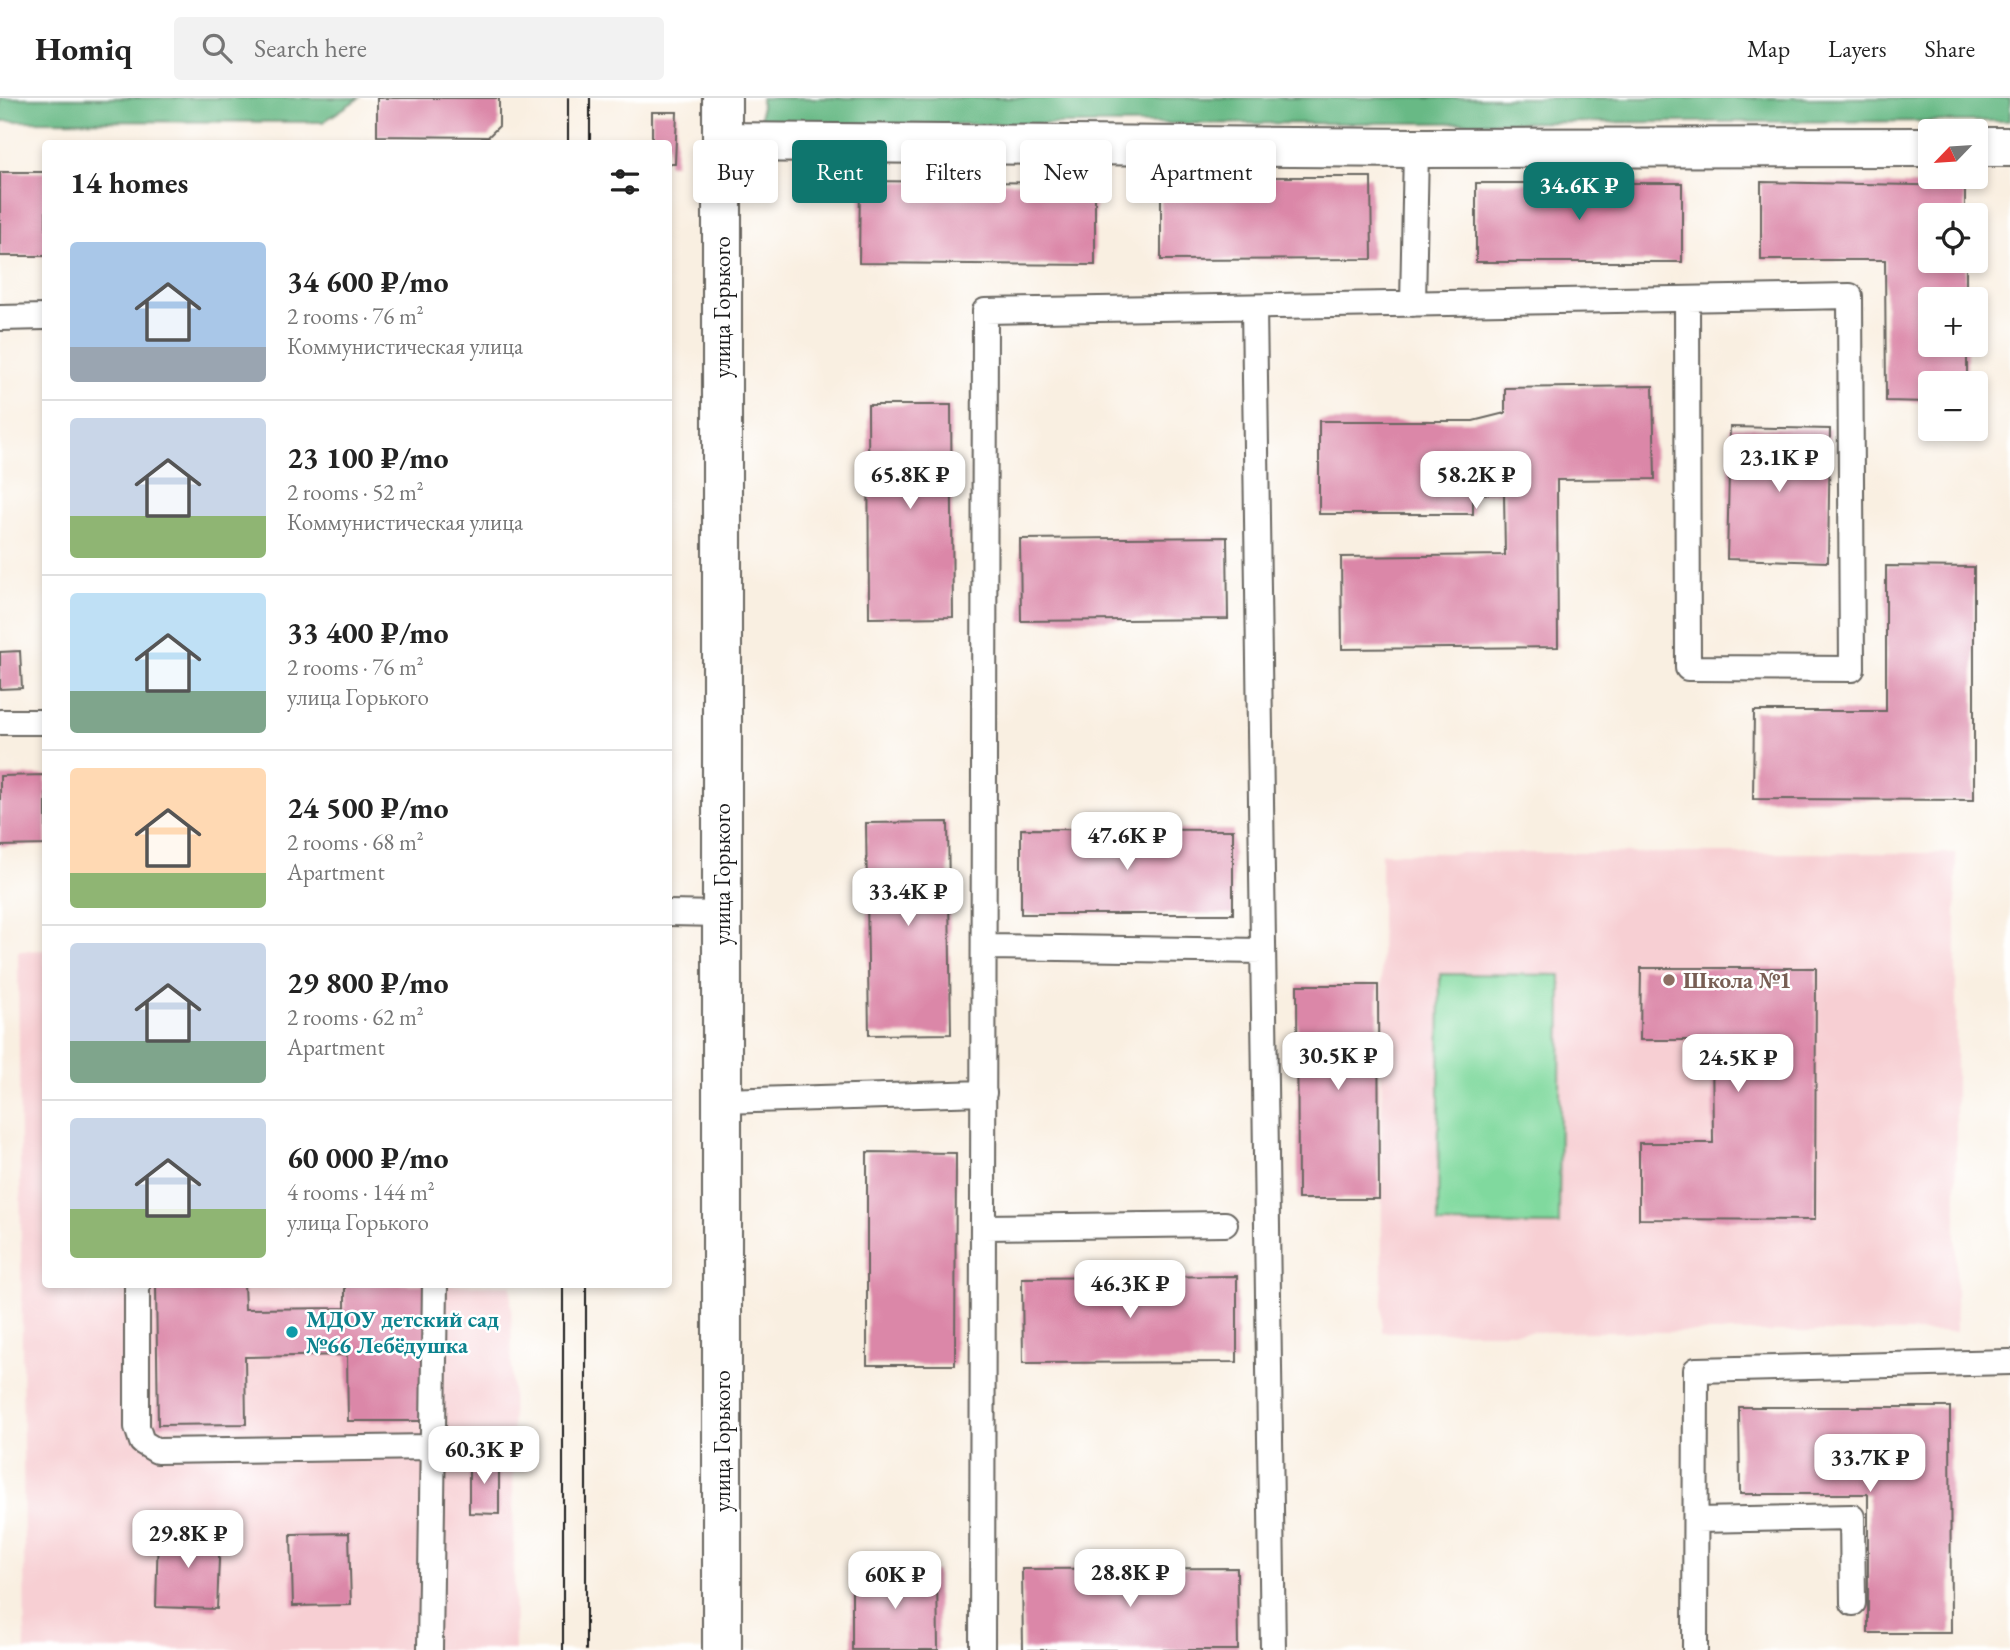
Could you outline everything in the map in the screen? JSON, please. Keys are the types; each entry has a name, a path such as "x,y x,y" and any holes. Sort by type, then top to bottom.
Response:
{"street":[{"name":"улица Горького","path":"722,98 722,140"},
{"path":"778,142 1416,148 1918,147"},
{"path":"1988,147 2010,146"},
{"name":"улица Горького","path":"722,203 722,1650"}],"lane":[{"path":"1413,304 1416,148"},
{"path":"982,1650 985,311 1850,296 1852,669 1688,668 1687,299"},
{"path":"1254,307 1273,1650"},
{"path":"0,318 42,317"},
{"path":"0,722 42,722"},
{"path":"672,913 722,914"},
{"path":"984,947 1263,951"},
{"path":"722,1101 984,1093"},
{"path":"984,1227 1225,1224"},
{"path":"137,1288 137,1427 142,1442 158,1451 431,1447"},
{"path":"430,1650 435,1288"},
{"path":"1695,1650 1696,1370 2010,1362"},
{"path":"1696,1520 1852,1517 1853,1603"}],"shaded area":[{"name":"Школа №1","path":"1381,853 1956,853 1956,1332 1382,1332"},
{"path":"42,950 42,1288 511,1288 515,1650 25,1650 18,951"}],"green space":[{"path":"0,98 359,98 323,122 0,121"},
{"path":"761,98 2010,98 2010,121 1918,119 1918,121 761,125"},
{"path":"1440,974 1561,975 1559,1225 1438,1224"}],"building":[{"path":"377,98 499,98 499,126 488,137 377,136"},
{"path":"652,112 677,112 675,164 672,164 672,140 652,140"},
{"path":"0,172 42,172 42,256 0,256"},
{"path":"1276,177 1371,177 1372,259 1161,260 1161,203 1276,203"},
{"path":"887,181 901,181 901,203 1006,203 1006,182 1020,182 1020,203 1095,203 1095,265 859,263 860,203 887,203"},
{"path":"1761,182 1918,185 1918,189 1965,189 1965,203 1918,203 1918,273 1966,273 1966,287 1918,287 1918,357 1967,357 1967,371 1918,371 1918,402 1886,401 1885,260 1761,260"},
{"path":"1476,183 1682,183 1682,262 1476,262"},
{"path":"1653,386 1655,479 1557,480 1558,647 1342,649 1341,557 1505,555 1504,493 1474,494 1473,486 1473,514 1319,514 1319,421 1473,421 1505,413 1505,388"},
{"path":"868,405 951,405 953,617 869,618"},
{"path":"1730,427 1830,429 1828,562 1727,559"},
{"path":"1227,537 1228,619 1021,621 1020,539"},
{"path":"1886,566 1974,567 1974,800 1753,799 1754,711 1886,711"},
{"path":"20,651 22,688 0,689 0,652"},
{"path":"42,775 42,845 0,846 0,776"},
{"path":"948,822 951,1034 869,1035 866,823"},
{"path":"1021,829 1233,830 1233,914 1021,914"},
{"path":"1641,968 1816,968 1815,1220 1639,1219 1639,1143 1713,1143 1712,1040 1640,1040"},
{"path":"1297,985 1378,985 1379,1199 1298,1199"},
{"path":"867,1152 956,1153 955,1365 867,1365"},
{"path":"1237,1276 1237,1362 1023,1363 1022,1278"},
{"name":"МДОУ детский сад №66 Лебёдушка","path":"156,1288 244,1288 245,1309 345,1308 345,1288 427,1288 429,1421 348,1421 347,1355 245,1357 246,1424 158,1425"},
{"path":"1739,1407 1950,1407 1951,1633 1868,1633 1868,1494 1740,1494"},
{"path":"469,1458 499,1459 499,1514 469,1513"},
{"path":"158,1532 220,1534 217,1609 156,1607"},
{"path":"349,1533 351,1605 293,1606 291,1534"},
{"path":"1237,1568 1238,1650 1023,1650 1022,1569"},
{"path":"937,1571 938,1650 852,1650 852,1572"}],"tram line":[{"path":"568,98 568,140"},
{"path":"590,98 590,140"},
{"path":"563,1288 563,1650"},
{"path":"586,1288 586,1650"}],"place":[{"name":"Школа №1","path":"1669,980"},
{"name":"МДОУ детский сад №66 Лебёдушка","path":"292,1332"}]}
